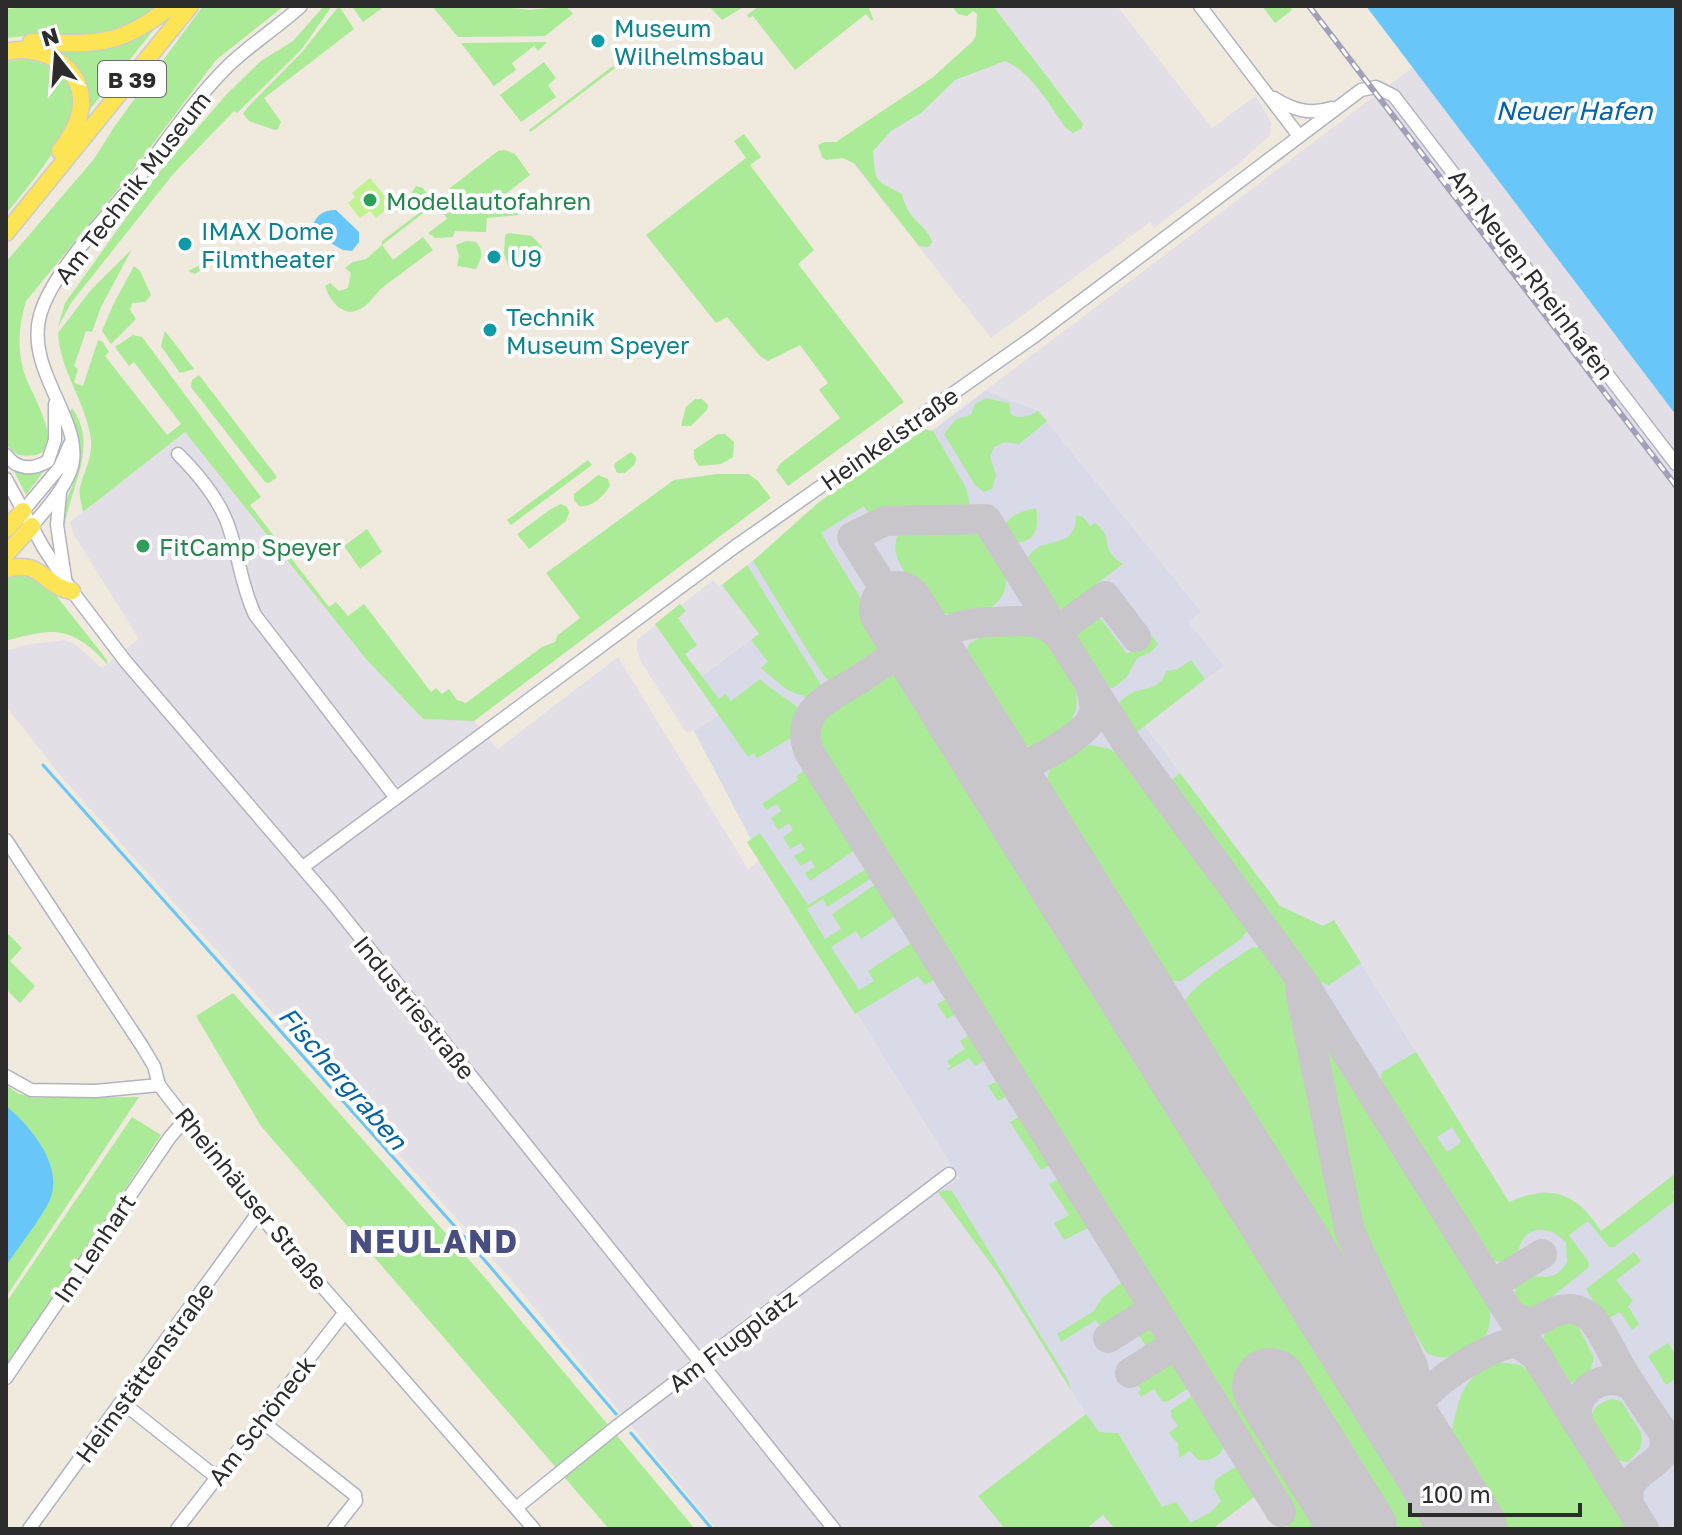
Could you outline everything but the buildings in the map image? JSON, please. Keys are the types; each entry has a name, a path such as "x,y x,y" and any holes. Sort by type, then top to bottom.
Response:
{"main road":[{"path":"6,46 33,42 101,43 140,28 171,6"},
{"name":"B 39","path":"6,233 190,6"},
{"name":"B 39","path":"6,52 32,50 53,58 71,73 80,91 81,107 75,127 55,159 49,180"},
{"path":"6,529 27,518"},
{"path":"6,554 27,518"},
{"path":"6,569 29,566 42,572 61,590 69,586"}],"street":[{"path":"1200,6 1299,136"},
{"name":"Am Technik Museum","path":"27,518 61,491 74,460 71,437 43,369 38,331 40,316 57,280 208,88 247,49 297,8"},
{"name":"Heinkelstraße","path":"303,867 746,539 1036,335 1361,90 1370,87 1384,89"},
{"name":"Am Neuen Rheinhafen","path":"1384,89 1412,118 1676,464"},
{"path":"1268,94 1299,110 1324,110 1339,106"},
{"path":"6,455 22,467 34,467 48,461 55,440 55,397"},
{"path":"27,518 60,467 71,437"},
{"path":"178,454 221,509 230,531 241,580 255,615 396,798"},
{"name":"Industriestraße","path":"6,479 69,586 134,672 303,867 834,1529"},
{"path":"61,491 57,525 69,586"},
{"name":"Rheinhäuser Straße","path":"6,840 142,1046 154,1066 159,1085 185,1120 258,1213 534,1529"},
{"path":"6,1076 31,1090 137,1090 159,1085"},
{"name":"Im Lenhart","path":"6,1378 161,1149 185,1120"},
{"name":"Am Flugplatz","path":"516,1508 616,1427 949,1174"},
{"name":"Heimstättenstraße","path":"29,1529 258,1213"},
{"name":"Am Schöneck","path":"177,1529 345,1312"},
{"path":"123,1403 216,1477"},
{"path":"260,1420 351,1490 356,1501 334,1529"}],"shaded area":[{"path":"980,6 1117,6 1212,128 1256,96 1271,123 1270,135 1239,163 1154,228 1150,222 991,338 842,149 999,31"},
{"path":"1413,67 1676,415 1676,1529 716,1529 508,1276 60,775 6,706 6,651 64,640 76,645 102,668 139,639 74,535 70,522 185,432 366,659 423,719 474,721 498,749 618,657 748,869 762,859 694,731 686,732 641,662 637,640 713,580 719,587 862,478 936,428"},
{"path":"985,391 1038,411 1201,612 1188,622 1224,666 1144,725 1280,906 1323,926 1334,920 1509,1202 1542,1192 1564,1196 1583,1207 1601,1231 1676,1173 1676,1529 1289,1529 1283,1521 1277,1526 1254,1497 1212,1529 1174,1529 1103,1441 1000,1276 938,1192 960,1179 762,860 694,731 720,715 696,681 759,634 745,567 808,517"}],"green space":[{"path":"35,6 160,6 146,17 104,37 34,35 6,38 6,9"},
{"path":"203,6 284,6 216,60 128,177 26,301 20,335 21,360 46,424 48,438 46,449 36,455 18,455 6,445 6,262 94,159"},
{"path":"324,6 332,6 301,50 237,113 234,111 174,173 71,303 58,327 65,303 156,176 226,95 261,61 293,41"},
{"path":"339,6 354,29 264,98 281,122 278,129 249,121 243,114 247,108 302,52"},
{"path":"352,6 385,6 363,22"},
{"path":"432,6 493,6 530,10 566,6 573,14 545,36 458,37"},
{"path":"709,6 745,6 722,20"},
{"path":"759,6 868,6 873,19 866,14 795,70 753,16 749,18 747,15"},
{"path":"952,6 993,6 1083,124 1073,133 1066,128 1032,81 1005,61 955,80 921,113 891,131 873,151 878,179 902,194 908,211 932,242 929,247 919,246 855,164 843,158 826,160 818,145 836,142 932,78 973,41 977,14 973,11 967,16 958,14"},
{"path":"1262,6 1289,6 1292,10 1275,23"},
{"path":"159,23 87,113 77,70 58,52 59,49 85,52 108,48"},
{"path":"547,42 538,51 534,46 512,63 516,70 494,86 461,43"},
{"path":"22,59 54,69 68,83 74,104 61,139 6,214 6,62"},
{"path":"544,62 556,78 548,85 556,97 521,122 500,95"},
{"path":"613,66 615,68 530,132 529,130"},
{"path":"744,134 761,157 750,165 814,250 798,264 904,402 788,486 776,470 781,463 840,418 819,390 828,383 800,345 768,361 760,356 727,317 716,323 646,235 746,158 734,141"},
{"path":"498,151 515,154 530,175 504,195 519,215 487,218 486,232 455,231 453,237 435,238 428,233 447,219 444,214 453,202 450,188"},
{"name":"Modellautofahren","path":"370,178 392,205 376,218 370,211 360,218 348,203 355,197 352,193"},
{"path":"416,186 423,188 427,194 413,209 406,201"},
{"path":"444,194 446,203 439,209 435,204 382,245 382,241"},
{"path":"505,235 532,236 542,247 542,252 532,257 518,258 508,265 504,254"},
{"path":"423,237 433,250 383,287 359,310 352,312 340,308 325,286 330,283 339,291 348,288 351,273 345,268 366,259 382,245 393,260"},
{"path":"466,241 476,242 480,249 481,259 476,269 457,266 459,256 456,245"},
{"path":"226,247 227,253 195,274 188,271 206,262 211,252"},
{"path":"132,249 101,307 92,332 86,331 74,366 78,369 74,383 83,386 98,340 102,341 109,352 105,356 167,435 181,424 134,362 129,366 115,347 133,335 142,337 261,497 250,505 329,607 336,602 348,616 364,604 431,692 436,688 442,694 449,689 457,700 466,703 542,647 555,642 558,635 580,618 546,573 674,480 717,474 748,474 771,498 474,721 423,719 366,659 185,432 83,512 80,490 91,439 84,412 63,360 58,333 90,291"},
{"path":"134,266 140,271 151,295 145,302 132,303 130,310 136,319 111,344 102,331"},
{"path":"165,331 194,369 180,373 161,346"},
{"path":"199,375 277,477 269,483 265,482 191,387 192,380"},
{"path":"986,398 1009,403 1014,416 1025,417 1038,411 1047,421 1019,444 1005,442 994,447 990,457 996,475 992,489 984,492 975,485 944,434 956,419 971,415 975,404"},
{"path":"695,399 702,399 708,405 707,410 691,426 681,426 686,407"},
{"path":"72,408 80,423 83,453 64,530 64,511 80,456 70,412"},
{"path":"925,429 933,431 965,486 970,504 956,511 870,515 864,506 821,533 887,642 880,655 865,668 833,684 809,653 753,561 819,502"},
{"path":"718,434 725,434 734,442 733,457 721,464 699,466 694,450"},
{"path":"631,452 636,457 635,464 625,473 617,473 615,463"},
{"path":"588,460 592,465 511,525 507,520"},
{"path":"46,468 26,495 13,469 30,473"},
{"path":"598,475 608,479 610,486 597,500 579,506 574,494"},
{"path":"561,504 567,507 569,513 566,521 529,549 517,534"},
{"path":"1036,508 1034,534 1026,541 1011,542 1004,530 1005,525 1016,514"},
{"path":"1076,515 1083,517 1090,526 1096,523 1106,535 1110,552 1123,564 1092,587 1080,605 1067,612 1050,605 1026,565 1030,554 1037,548 1070,535"},
{"path":"959,526 975,531 987,540 1002,563 1006,578 1004,592 997,602 987,610 961,616 935,610 925,602 903,569 896,551 897,537 911,529"},
{"path":"367,529 382,552 360,569 344,546"},
{"path":"747,565 821,685 820,693 814,700 787,690 761,668 768,662 751,640 759,634 722,585"},
{"path":"6,572 39,574 107,660 107,664 83,642 61,633 37,633 6,641"},
{"path":"680,604 686,611 678,618 697,645 685,654 719,699 726,694 731,701 760,679 803,713 798,734 757,758 754,753 748,757 655,624"},
{"path":"1101,619 1127,654 1152,636 1158,644 1151,652 1137,658 1126,678 1113,688 1101,687 1075,641 1083,625"},
{"path":"988,633 1034,637 1048,644 1061,658 1073,682 1076,707 1073,718 1057,736 1031,747 1009,738 963,662 969,644"},
{"path":"1191,660 1205,679 1132,736 1115,711 1121,701 1128,695 1157,685 1166,671 1178,669"},
{"path":"899,667 905,669 1438,1529 1289,1529 1283,1521 1290,1515 816,752 812,728 817,720 864,683"},
{"path":"1090,745 1110,749 1126,761 1245,918 1248,930 1241,939 1181,981 1156,976 1046,799 1048,777 1055,762 1069,751"},
{"path":"810,767 859,847 810,881 805,873 815,867 811,860 801,866 794,856 805,850 801,843 790,849 783,837 793,830 789,823 778,830 771,818 781,811 777,804 766,810 762,804 798,780 796,776"},
{"path":"1180,773 1280,906 1323,926 1334,920 1361,963 1329,985 1314,981 1168,783"},
{"path":"760,833 808,905 871,866 875,876 827,907 823,899 807,909 825,939 841,929 832,914 876,884 883,885 900,913 861,939 856,931 831,947 859,990 874,981 868,971 917,939 940,977 925,985 918,976 855,1014 747,842"},
{"path":"6,932 22,948 10,961 35,986 20,1003 6,989"},
{"path":"1251,948 1269,949 1294,1000 1341,1230 1393,1347 1388,1350 1180,1013 1189,995 1198,986"},
{"path":"233,993 487,1280 695,1529 609,1529 261,1126 196,1016"},
{"path":"952,996 961,1011 947,1019 937,1004"},
{"path":"974,1032 989,1058 975,1066 969,1058 947,1071 951,1066 947,1061 965,1049 960,1041"},
{"path":"1329,1049 1339,1056 1487,1296 1490,1316 1488,1330 1481,1341 1467,1352 1450,1357 1427,1353 1376,1271 1355,1223 1323,1066 1323,1052"},
{"path":"1416,1052 1509,1202 1538,1193 1562,1195 1582,1208 1601,1231 1676,1173 1676,1189 1672,1192 1676,1200 1614,1247 1609,1247 1588,1221 1569,1235 1589,1267 1538,1308 1528,1310 1517,1307 1513,1300 1518,1279 1556,1274 1567,1262 1566,1243 1551,1232 1532,1231 1522,1241 1511,1264 1487,1260 1380,1086 1382,1072","holes":["1452,1127 1461,1142 1447,1152 1437,1137"]},
{"path":"1003,1078 1012,1093 998,1101 988,1086"},
{"path":"6,1085 19,1094 34,1098 139,1097 6,1297"},
{"path":"1025,1113 1052,1157 1052,1164 1041,1170 1010,1122"},
{"path":"132,1117 161,1135 6,1367 6,1303"},
{"path":"1059,1179 1068,1184 1092,1221 1090,1227 1064,1240 1054,1223 1069,1215 1049,1184"},
{"path":"952,1191 1068,1380 1071,1390 1000,1276 938,1192"},
{"path":"1634,1252 1641,1261 1616,1280 1633,1301 1628,1306 1639,1324 1632,1330 1620,1312 1605,1321 1586,1289"},
{"path":"1123,1281 1129,1282 1142,1302 1140,1310 1104,1332 1096,1320 1061,1342 1057,1334 1094,1311 1102,1298"},
{"path":"1567,1321 1578,1326 1594,1358 1590,1371 1571,1383 1563,1379 1543,1340 1552,1327"},
{"path":"1145,1322 1154,1322 1164,1338 1162,1345 1150,1352 1135,1330"},
{"path":"1668,1343 1676,1356 1676,1378 1666,1385 1648,1356"},
{"path":"1174,1357 1193,1385 1167,1402 1162,1401 1154,1389 1141,1397 1138,1392 1141,1390 1134,1379"},
{"path":"1499,1362 1520,1365 1538,1377 1633,1529 1500,1529 1446,1443 1450,1439 1462,1392 1475,1375"},
{"path":"1198,1392 1223,1433 1223,1450 1206,1460 1198,1460 1190,1451 1179,1458 1178,1444 1169,1433 1178,1426 1171,1416 1171,1410"},
{"path":"1612,1399 1621,1401 1642,1438 1640,1449 1628,1462 1609,1454 1594,1435 1591,1424 1592,1414 1599,1405"},
{"path":"1086,1414 1099,1432 1118,1433 1162,1507 1176,1502 1191,1523 1212,1511 1221,1501 1214,1489 1215,1480 1242,1463 1280,1523 1277,1526 1254,1497 1212,1529 1115,1529 1103,1515 1086,1529 1005,1529 978,1496"}],"water":[{"name":"Neuer Hafen","path":"1366,6 1676,6 1676,415"},
{"path":"336,210 359,232 359,242 352,251 343,250 311,232 319,215"},
{"path":"6,1106 42,1146 52,1172 53,1185 43,1213 6,1266"}],"waterway":[{"name":"Fischergraben","path":"43,765 475,1249 616,1414"},
{"name":"Fischergraben","path":"631,1433 712,1529"}],"taxiway":[{"path":"897,609 852,537 885,521 986,519 1126,742 1302,981 1644,1529"},
{"path":"1057,631 1105,596 1136,637"},
{"path":"940,677 937,648 941,638 957,627 1030,622 1045,626 1060,636"},
{"path":"932,665 922,655 905,651 828,698 818,706 806,725 809,752 1281,1512"},
{"path":"983,748 1011,766 1024,765 1045,755 1079,734 1091,720 1094,709 1091,689"},
{"path":"1020,807 1019,783 1031,763"},
{"path":"1300,990 1350,1232 1413,1366 1416,1427 1421,1450"},
{"path":"1492,1285 1542,1254"},
{"path":"1108,1338 1154,1309"},
{"path":"1513,1316 1530,1322 1562,1309 1580,1311 1589,1316 1663,1432 1665,1445 1662,1455 1632,1482 1630,1506"},
{"path":"1415,1408 1446,1377 1493,1350 1518,1343 1539,1358"},
{"path":"1130,1373 1176,1344"},
{"path":"1367,1364 1381,1379 1403,1391 1432,1387"},
{"path":"1579,1424 1579,1402 1591,1387 1610,1380 1631,1386"}],"runway":[{"path":"897,609 1469,1529"},
{"path":"1270,1386 1359,1529"}],"railway":[{"path":"1309,6 1676,486"}],"place":[{"name":"Museum Wilhelmsbau","path":"598,41"},
{"name":"Modellautofahren","path":"370,200"},
{"name":"IMAX Dome Filmtheater","path":"185,244"},
{"name":"U9","path":"494,257"},
{"name":"Technik Museum Speyer","path":"490,330"},
{"name":"FitCamp Speyer","path":"143,546"}],"district":[{"name":"NEULAND","path":"434,1241"}]}
